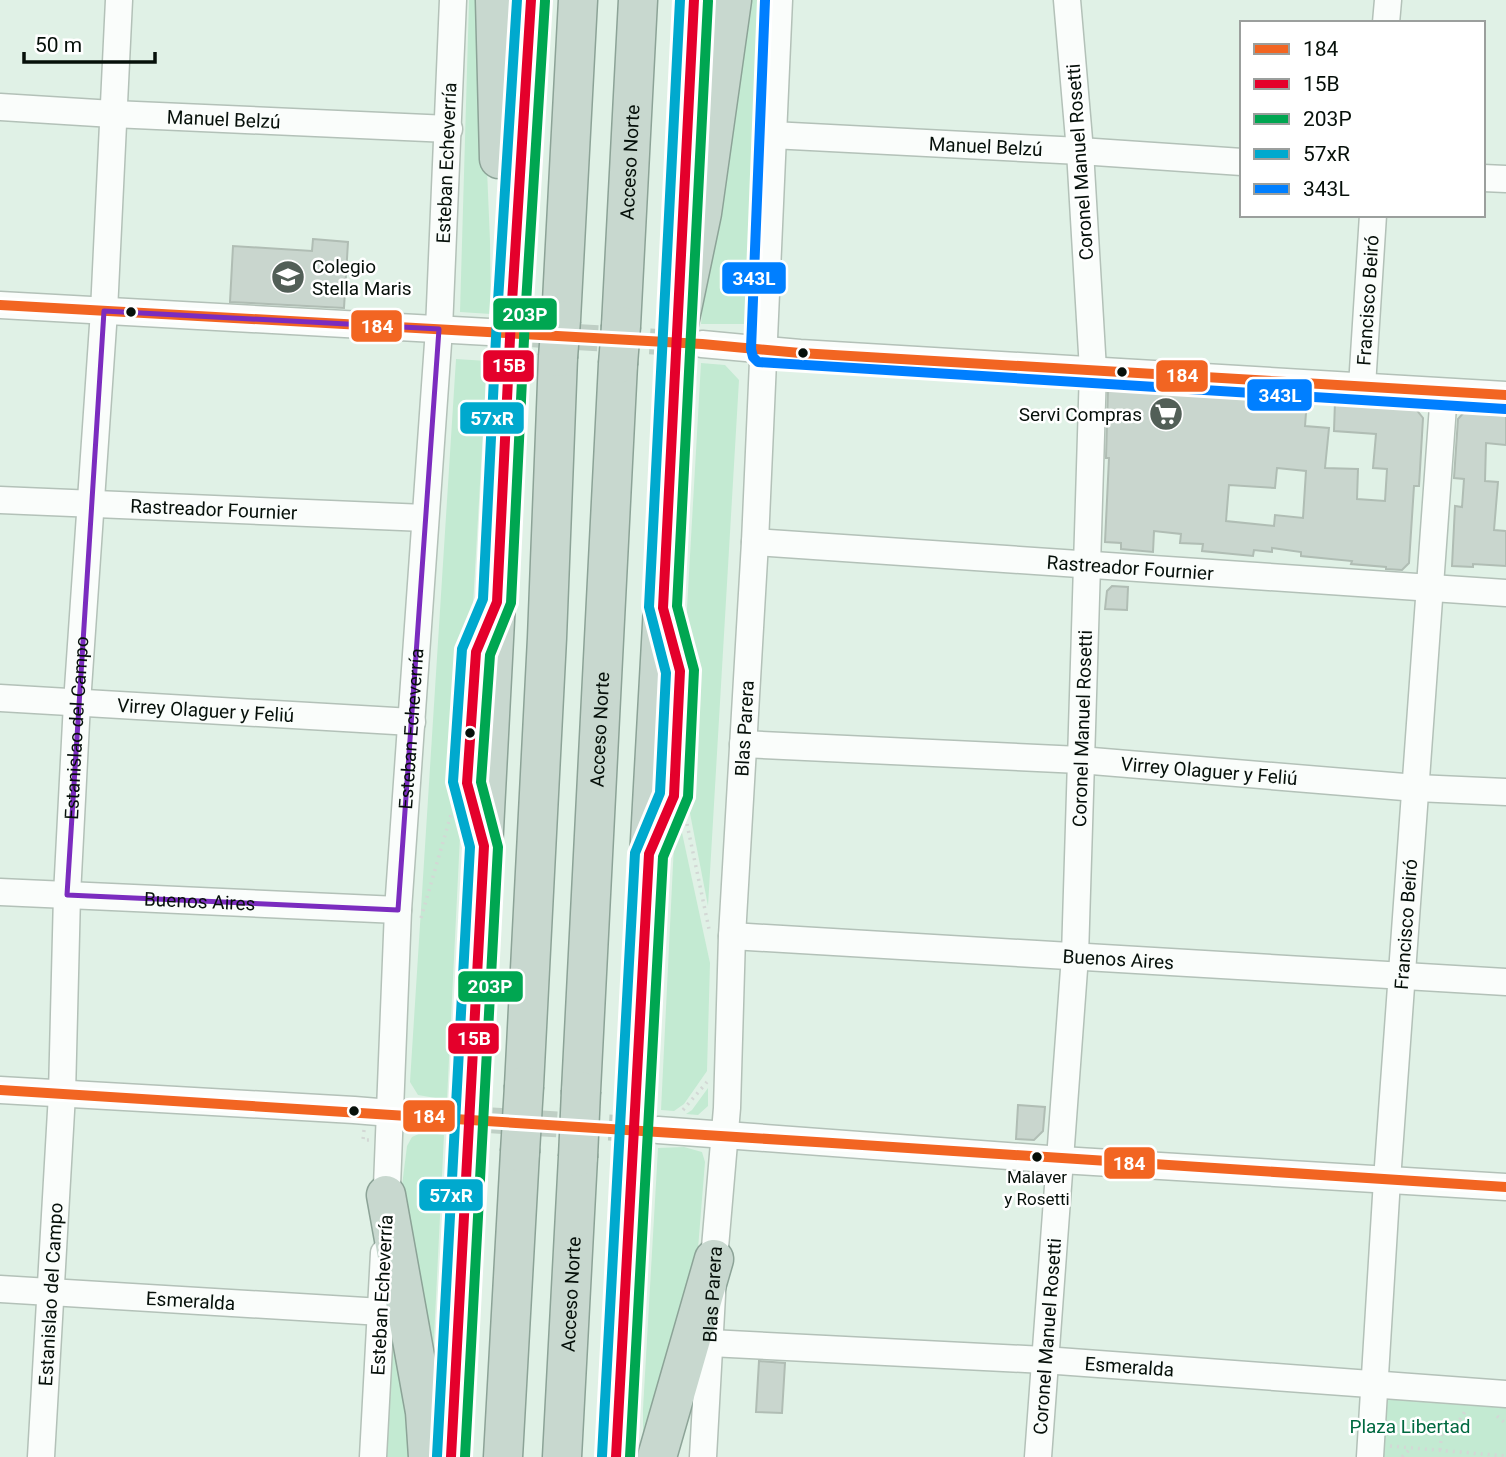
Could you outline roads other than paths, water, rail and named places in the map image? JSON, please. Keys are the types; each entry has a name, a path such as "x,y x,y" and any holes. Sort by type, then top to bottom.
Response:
{"highway":[{"path":"495,0 505,330"},
{"path":"451,1457 459,1132 471,1078 497,602 505,330 531,0"},
{"path":"503,1457 578,0"},
{"name":"Acceso Norte","path":"562,1457 638,0"},
{"path":"690,336 694,0"},
{"path":"616,1457 632,1166 646,1121 649,854 676,372 690,336 702,213 732,0"},
{"path":"386,1195 425,1412 428,1457"},
{"path":"657,1457 714,1259"}],"street":[{"name":"Estanislao del Campo","path":"41,1457 62,1094 67,895 77,703 104,311 119,0"},
{"name":"Esteban Echeverría","path":"373,1457 382,1312 398,910 439,329 453,0"},
{"name":"Blas Parera","path":"703,1457 714,1259 725,1135 732,936 765,350 779,0"},
{"name":"Coronel Manuel Rosetti","path":"1038,1457 1075,956 1093,370 1080,151 1067,0"},
{"path":"1386,21 1388,0"},
{"name":"Manuel Belzú","path":"0,107 449,129"},
{"name":"Manuel Belzú","path":"772,135 1240,162"},
{"path":"1485,178 1506,180"},
{"name":"Francisco Beiró","path":"1362,386 1373,217"},
{"path":"0,305 439,329 505,330"},
{"path":"690,336 765,350 1506,395"},
{"name":"Francisco Beiró","path":"1370,1449 1428,589 1444,392"},
{"name":"Rastreador Fournier","path":"0,500 425,518"},
{"name":"Rastreador Fournier","path":"755,542 1506,593"},
{"name":"Virrey Olaguer y Feliú","path":"0,698 412,722"},
{"name":"Virrey Olaguer y Feliú","path":"743,744 1080,760 1416,788 1506,792"},
{"name":"Buenos Aires","path":"0,892 398,910"},
{"name":"Buenos Aires","path":"732,936 1506,982"},
{"path":"0,1090 389,1112 459,1132"},
{"path":"646,1121 725,1135 1061,1160 1506,1187"},
{"name":"Esmeralda","path":"0,1289 382,1312"},
{"name":"Esmeralda","path":"710,1343 1044,1360 1506,1394"}],"tunnel":[{"path":"494,332 693,344"},
{"path":"453,1118 649,1130"}],"place":[{"name":"Colegio Stella Maris","path":"288,277"},
{"name":"Servi Compras","path":"1166,414"},
{"name":"Malaver y Rosetti","path":"1037,1157"}],"park label":[{"name":"Plaza Libertad","path":"1410,1426"}]}
